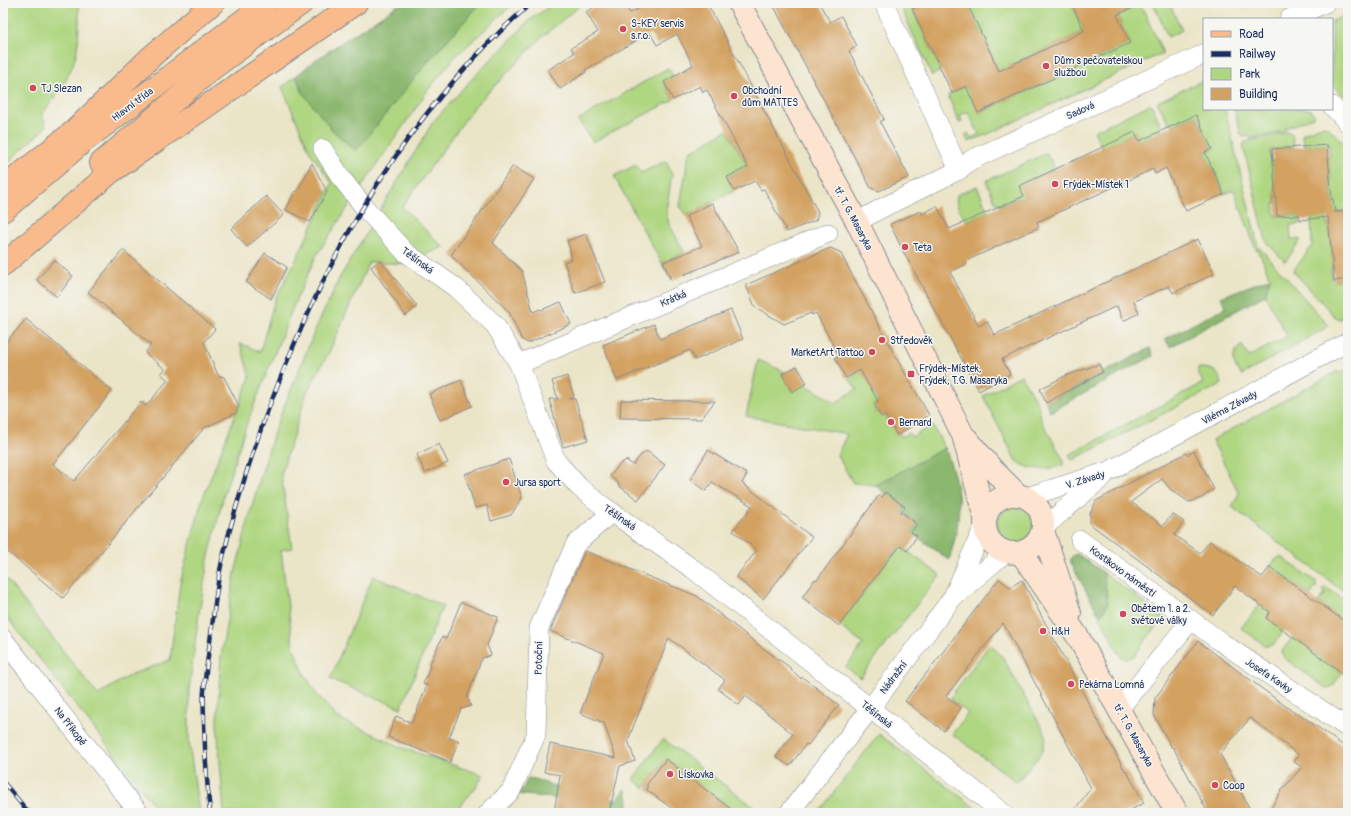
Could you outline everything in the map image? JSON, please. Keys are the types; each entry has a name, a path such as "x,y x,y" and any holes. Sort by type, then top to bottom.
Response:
{"main road":[{"path":"3,188 79,136 152,56 213,3"},
{"name":"Hlavní třída","path":"3,211 79,136 266,3"},
{"path":"3,265 213,68 302,3"},
{"path":"3,246 45,209 356,3"}],"street":[{"name":"tř. T. G. Masaryka","path":"739,3 857,222 963,435 985,522"},
{"path":"884,3 959,170"},
{"path":"1291,18 1325,3"},
{"name":"Sadová","path":"857,222 959,170 971,160 1203,54"},
{"path":"1333,107 1348,123"},
{"name":"Těšínská","path":"323,149 342,178 364,207 405,252 456,288 495,325 519,364 556,461 579,487 694,569 1003,813"},
{"name":"Krátká","path":"519,364 828,233"},
{"name":"Viléma Závady","path":"1109,471 1348,342"},
{"name":"tř. T. G. Masaryka","path":"963,435 992,469 1022,496"},
{"name":"V. Závady","path":"1022,496 1109,471"},
{"name":"V. Závady","path":"1043,530 1109,471"},
{"path":"1007,496 1022,496 1035,503 1041,512 1044,521 1040,539 1030,549 1013,553 995,547 988,538 985,522 990,508 999,499 1007,496"},
{"name":"Potoční","path":"488,813 512,791 536,735 538,628 575,545 612,512"},
{"name":"Nádražní","path":"789,813 870,709 953,597 985,522"},
{"name":"tř. T. G. Masaryka","path":"1043,530 1078,637"},
{"name":"Kostikovo náměstí","path":"1080,540 1191,620"},
{"name":"tř. T. G. Masaryka","path":"1013,553 1078,637 1177,813"},
{"name":"Nádražní","path":"953,597 1013,553"},
{"path":"1119,708 1191,620"},
{"name":"Josefa Kavky","path":"1191,620 1348,728"},
{"name":"Na Příkopě","path":"3,639 139,813"}],"green space":[{"name":"TJ Slezan","path":"3,3 79,3 78,43 74,63 65,81 42,114 46,127 3,167"},
{"path":"401,3 481,3 429,60 356,151 333,131 303,93 296,76 314,61"},
{"path":"481,3 514,3 454,58 428,90 316,256 293,307 247,423 224,494 208,560 199,613 189,690 189,742 199,813 160,813 3,612 3,575 98,695 130,675 170,660 180,583 202,500 250,377 240,343 260,352 275,299 296,260 332,183 310,152 282,87 296,76 303,93 407,86"},
{"path":"554,3 583,3 542,37 475,106 402,207 443,247 406,264 369,262 329,352 307,392 281,474 292,548 281,550 293,646 304,673 315,692 336,717 406,749 483,775 477,786 454,813 224,813 217,724 221,656 235,573 253,502 276,426 316,328 340,277 433,122 468,83 530,20"},
{"path":"899,3 925,3 912,9 941,70 932,76"},
{"path":"967,3 1071,3 1084,31 999,71"},
{"path":"1129,3 1140,3 1163,53 968,142 965,135 968,133 971,138 979,134 968,112 960,115 962,122 959,123 948,95 966,86 979,113 1130,43 1117,15 1131,9"},
{"path":"1153,3 1169,3 1182,30 1168,37"},
{"path":"1348,14 1348,100 1333,85 1333,21"},
{"path":"668,68 674,76 664,82 673,100 593,142 578,120"},
{"path":"1203,80 1203,110 1225,110 1258,246 1329,326 1242,375 1234,364 1234,356 1242,345 1249,357 1287,336 1265,295 1270,278 1258,249 1256,250 1234,190 1224,194 1205,152 1212,149 1196,115 1172,125 1171,122 1169,123 1157,102"},
{"path":"1151,104 1162,131 1139,141 1135,132 1102,148 1094,131"},
{"path":"1234,110 1311,110 1314,114 1313,117 1285,128 1285,131 1250,139 1250,136 1243,137 1241,135"},
{"path":"1322,126 1328,127 1348,147 1348,211 1333,212 1328,157 1330,156 1329,145 1305,146 1302,137 1303,133"},
{"path":"727,130 748,167 727,177 734,191 686,216 680,206 689,152"},
{"path":"1288,132 1292,134 1294,147 1270,150 1271,161 1273,161 1276,204 1274,204 1275,215 1299,215 1300,224 1290,225 1291,239 1300,239 1300,241 1286,261 1284,261 1266,241 1243,145 1245,142"},
{"path":"1047,153 1055,169 1020,186 1024,196 999,206 998,203 996,203 986,181"},
{"path":"666,161 672,174 667,205 669,224 695,272 691,272 682,254 673,257 672,259 663,262 671,280 614,176 636,165 641,173"},
{"path":"977,186 988,212 966,221 957,206 957,195"},
{"path":"1311,214 1326,214 1327,225 1329,225 1333,268 1331,268 1332,279 1334,281 1348,279 1348,315 1340,319 1336,318 1293,271 1312,246"},
{"path":"1270,278 1265,295 1170,347 1165,339 1226,307 1221,297"},
{"path":"1150,348 1153,356 1050,412 1046,403"},
{"path":"758,360 785,372 782,374 792,391 805,384 835,403 857,389 849,379 861,370 878,401 874,404 877,408 875,410 877,413 878,412 885,415 896,434 900,433 901,437 909,433 912,437 932,425 945,448 876,485 853,483 837,455 847,434 746,416"},
{"path":"1198,368 1211,369 1214,371 1219,376 1222,384 1072,460 1069,455 1203,383 1198,372"},
{"path":"1348,371 1348,595 1232,507 1239,493 1212,440 1336,372"},
{"path":"1021,375 1038,405 1040,418 1063,459 1063,466 1039,469 1028,467 1016,461 983,396"},
{"path":"945,448 955,478 959,504 957,529 949,560 911,532 917,524 898,509 876,485"},
{"path":"1018,507 1028,512 1032,518 1032,532 1028,538 1022,542 1012,543 1002,538 998,532 997,522 1002,512 1008,508"},
{"path":"900,546 940,575 860,678 846,667 863,644 839,626 893,553 894,554"},
{"path":"1077,554 1103,572 1108,603 1100,617 1071,563 1072,557"},
{"path":"1280,557 1316,582 1316,588 1310,595 1270,567 1275,560"},
{"path":"1103,572 1162,616 1162,619 1131,658 1121,657 1100,617 1108,603"},
{"path":"373,576 443,606 401,708 330,679"},
{"path":"1325,588 1348,603 1348,624 1318,602 1325,594 1323,589"},
{"path":"1269,593 1270,612 1266,618 1284,631 1274,644 1266,646 1241,628"},
{"path":"1293,637 1342,673 1332,687 1326,688 1284,658 1282,651"},
{"path":"990,644 1002,656 1046,735 1043,750 1017,782 952,734 968,713 951,700 951,696"},
{"path":"879,734 970,804 982,813 818,813"},
{"path":"663,739 758,810 756,813 736,813 666,759 644,788 633,779"},
{"path":"528,778 583,794 584,792 616,800 625,789 628,799 627,813 610,813 611,811 560,799 516,794 524,787"}],"building":[{"path":"600,3 624,3 630,13 650,3 707,3 818,212 816,220 787,232 764,189 761,190 755,181 734,191 727,177 748,167 707,90 703,92 700,86 673,100 664,82 693,65 677,34 657,45 650,33 585,70 586,72 560,89 548,70 574,53 571,48 598,32 586,12"},
{"path":"772,3 819,3 830,22 841,16 857,46 849,51 884,119 880,122 909,177 879,191 871,188"},
{"path":"925,3 967,3 999,71 1084,31 1071,3 1143,3 1117,15 1130,43 978,113 966,86 952,93 912,9"},
{"path":"1196,115 1212,149 1205,152 1224,194 1186,211 1166,168 1155,174 1153,169 1037,222 1039,227 966,261 967,264 950,272 979,326 987,321 994,335 1198,239 1214,274 1173,293 1169,286 1134,301 1139,313 1123,321 1117,306 1002,359 1010,374 979,391 903,251 890,224 921,211 922,214 937,206 949,229 1024,196 1019,186 1135,132 1139,141"},
{"path":"1327,145 1332,200 1333,199 1335,212 1348,211 1348,279 1334,281 1328,217 1300,220 1299,215 1277,216 1272,149"},
{"path":"312,163 327,192 310,222 286,210 295,191 297,192"},
{"path":"513,166 534,179 493,243 522,271 533,312 561,302 571,324 528,343 522,340 509,312 451,255"},
{"path":"266,196 284,215 247,247 231,229"},
{"path":"712,203 739,252 671,280 663,262 702,246 686,216"},
{"path":"586,234 605,282 575,293 564,262 572,259 567,241"},
{"path":"830,248 840,252 893,352 929,415 897,435 885,415 881,417 874,404 878,401 860,370 846,378 835,358 839,356 816,313 812,315 811,313 784,324 755,307 746,285"},
{"path":"123,250 215,329 204,342 218,375 224,377 239,406 236,413 204,428 63,598 3,548 3,346 26,319 112,391 53,464 74,481 141,402 146,406 168,380 161,374 165,369 145,353 151,345 88,292"},
{"path":"265,253 287,267 271,299 246,282"},
{"path":"54,260 73,276 57,297 37,280"},
{"path":"380,260 417,306 406,316 371,267"},
{"path":"731,310 743,339 695,360 690,350 617,380 603,345 654,324 660,339"},
{"path":"1099,364 1103,372 1046,403 1040,389 1065,376"},
{"path":"797,366 807,383 792,392 782,374"},
{"path":"567,376 574,397 569,399 575,399 588,440 563,447 549,399 558,399 552,381"},
{"path":"461,380 472,406 440,420 429,394"},
{"path":"621,400 715,401 701,419 620,418"},
{"path":"439,444 448,463 425,473 417,454"},
{"path":"708,450 747,474 742,483 812,537 763,599 736,577 757,550 733,531 752,506 712,482 706,491 690,480"},
{"path":"647,451 665,465 638,500 618,485 619,484 610,476 619,465 626,460 633,465 641,455"},
{"path":"1194,451 1214,489 1201,498 1189,502 1170,489 1162,479 1131,502 1163,526 1172,514 1184,522 1174,535 1200,553 1210,541 1262,577 1270,567 1348,624 1348,677 1266,618 1270,612 1235,586 1213,615 1090,524 1090,514 1096,501 1186,453 1187,455"},
{"path":"509,459 522,498 511,515 491,521 487,505 475,508 465,474"},
{"path":"885,492 905,507 901,512 917,524 911,532 917,536 907,551 900,546 894,554 893,553 839,626 802,597 815,579 817,580 879,495 882,497"},
{"path":"585,551 697,596 760,646 788,666 801,679 802,677 839,705 808,745 806,744 790,766 776,757 793,734 746,696 739,705 718,689 725,680 669,638 628,740 635,761 620,766 609,813 554,813 560,775 544,772 550,744 616,758 604,723 580,713 604,653 550,631"},
{"path":"999,579 1010,587 1022,580 1125,771 1126,770 1144,803 1125,813 1072,813 1091,788 1003,623 946,696 961,708 944,731 905,701"},
{"path":"461,602 498,617 487,645 491,655 482,658 467,697 471,706 461,709 449,738 459,741 450,762 388,737 396,716 412,723 427,685 423,684 430,667 429,666 442,637 446,639"},
{"path":"1198,641 1296,714 1298,713 1348,749 1348,813 1268,813 1281,791 1302,767 1294,762 1299,755 1250,718 1220,754 1252,813 1208,813 1154,715 1155,698"},
{"name":"Lískovka","path":"666,759 736,813 678,813 647,790 647,784"}],"railway":[{"path":"210,813 205,746 204,695 218,581 228,538 255,446 280,379 315,298 335,258 356,220 403,145 430,110 475,57 512,20 532,3"},
{"path":"3,782 29,813"}],"place":[{"name":"S-KEY servis s.r.o.","path":"623,29"},
{"name":"Dům s pečovatelskou službou","path":"1046,66"},
{"name":"TJ Slezan","path":"33,88"},
{"name":"Obchodní dům MATTES","path":"734,96"},
{"name":"Frýdek-Místek 1","path":"1055,184"},
{"name":"Teta","path":"905,247"},
{"name":"Středověk","path":"882,340"},
{"name":"MarketArt Tattoo","path":"872,352"},
{"name":"Frýdek-Místek, Frýdek, T.G. Masaryka","path":"911,374"},
{"name":"Bernard","path":"891,422"},
{"name":"Jursa sport","path":"506,482"},
{"name":"Obětem 1. a 2. světové války","path":"1123,614"},
{"name":"H&H","path":"1043,631"},
{"name":"Pekárna Lomná","path":"1071,684"},
{"name":"Lískovka","path":"670,774"},
{"name":"Coop","path":"1215,785"}]}
